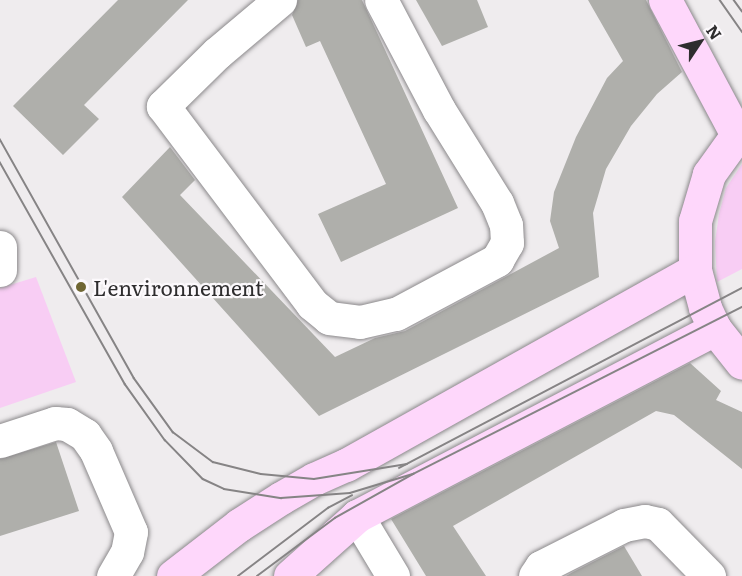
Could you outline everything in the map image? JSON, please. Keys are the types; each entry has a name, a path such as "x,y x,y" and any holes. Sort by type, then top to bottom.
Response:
{"main road":[{"path":"665,0 739,131 709,174 694,221 695,270 705,308 716,329 742,363"},
{"path":"174,576 239,525 298,489 346,465 695,270"},
{"path":"290,576 357,516 716,329"}],"street":[{"path":"280,0 217,53 163,106 312,304 329,318 360,322 396,314 497,260 507,243 506,225 497,203 439,110 381,0"},
{"path":"0,247 0,270"},
{"path":"0,441 55,423 67,424 85,435 96,451 131,532 127,552 113,576"},
{"path":"357,516 393,576"},
{"path":"535,576 541,567 624,525 645,521 658,524 709,576"}],"shaded area":[{"path":"742,164 742,269 717,282 715,242 719,214 726,188"},
{"path":"36,277 76,382 0,408 0,288"}],"building":[{"path":"118,0 188,0 84,105 99,119 63,155 13,106"},
{"path":"298,0 362,0 458,208 341,262 318,214 386,184 320,41 306,47 292,15"},
{"path":"416,0 477,0 488,27 442,46"},
{"path":"588,0 646,0 682,72 657,94 631,126 606,169 593,213 599,277 319,416 122,197 170,147 195,180 180,195 335,357 375,338 405,331 559,248 550,221 554,192 576,137 607,78 623,61"},
{"path":"690,363 721,391 716,400 742,412 742,469 674,415 656,411 453,526 486,576 426,576 391,519"},
{"path":"56,442 79,511 0,536 0,459"},
{"path":"624,546 642,576 566,576 573,572"}],"tram line":[{"path":"720,0 742,32"},
{"path":"734,0 742,11"},
{"path":"0,139 134,378 173,432 213,462 261,474 314,479 407,464"},
{"path":"0,162 125,384 165,440 203,479 224,489 281,498 350,493 413,474"},
{"path":"399,468 742,288"},
{"path":"257,576 335,518 413,474 742,307"},
{"path":"238,576 328,508 352,495"}],"place":[{"name":"L'environnement","path":"81,287"}]}
